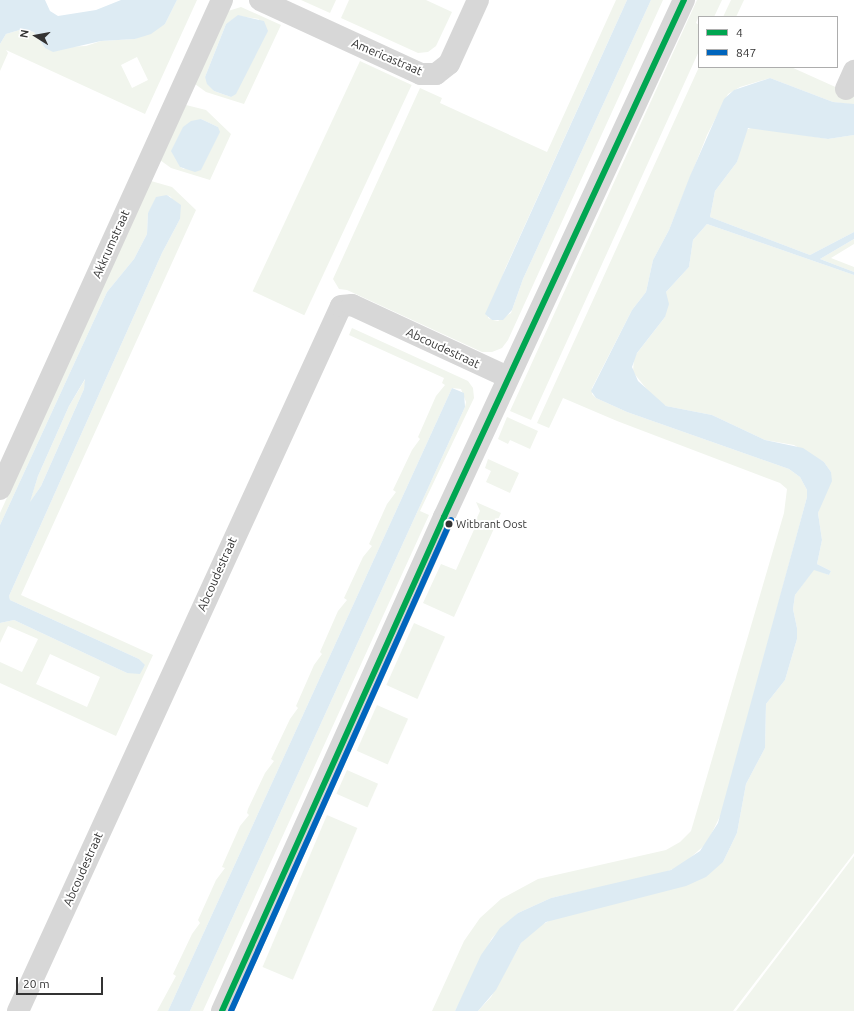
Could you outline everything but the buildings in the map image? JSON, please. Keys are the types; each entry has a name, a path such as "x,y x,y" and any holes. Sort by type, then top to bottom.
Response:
{"street":[{"name":"Akkrumstraat","path":"0,489 222,0"},
{"name":"Americastraat","path":"260,0 421,74 436,74 449,64 478,0"},
{"path":"222,1011 508,377 684,0"},
{"name":"Abcoudestraat","path":"18,1011 341,306 352,306 508,377"}],"shaded area":[{"path":"0,0 45,0 50,11 58,16 96,10 121,0 177,0 165,24 151,34 135,39 101,41 53,52 45,48 34,32 23,29 6,34 0,44"},
{"path":"177,0 197,0 145,114 6,50 8,53 0,71 0,44 6,34 23,29 34,32 45,48 86,46 101,41 135,39 165,24","holes":["137,57 148,80 132,88 121,65"]},
{"path":"301,0 336,0 330,13"},
{"path":"349,0 426,0 452,12 436,46 428,52 418,53 341,18"},
{"path":"616,0 627,0 505,269 488,318 493,320 498,321 511,313 523,279 651,0 663,0 508,340 502,348 492,352 482,352 347,290 339,289 333,279 420,88 442,98 440,103 547,152"},
{"path":"627,0 651,0 523,279 512,310 503,320 492,320 485,314"},
{"path":"697,0 722,0 714,16 698,16 696,23 698,24 698,53 531,420 510,411"},
{"path":"731,0 744,0 736,16 723,16"},
{"path":"241,7 281,25 244,104 206,92 195,84 228,11","holes":["238,16 259,19 231,97 214,91 205,77 226,24"]},
{"path":"238,15 264,21 268,31 236,94 231,97 214,91 207,84 205,77 226,24"},
{"path":"360,61 412,85 304,315 253,291"},
{"path":"699,68 793,68 851,94 854,91 854,104 833,102 770,78 740,87 728,94 707,135 669,230 653,260 646,292 632,310 592,388 592,394 596,398 627,412 789,469 800,477 807,490 807,497 722,812 707,843 681,866 660,874 551,898 518,913 492,938 455,1011 432,1011 464,941 480,918 501,899 538,879 666,850 680,842 691,831 784,513 787,489 780,483 617,421 563,398 549,428 537,423"},
{"path":"770,78 833,102 854,104 854,135 828,139 748,128 737,162 715,191 710,217 810,255 854,232 854,239 820,259 854,272 854,275 707,224 693,240 689,267 666,292 669,304 665,317 637,353 632,367 638,381 666,406 712,415 765,440 803,448 824,462 831,472 832,481 818,513 822,540 817,564 831,571 829,575 814,570 795,595 793,609 797,628 797,639 785,680 766,704 765,748 746,784 737,833 723,862 706,877 686,886 546,922 521,943 496,990 478,1011 455,1011 481,955 500,928 518,913 551,898 671,870 700,851 718,823 807,497 807,490 800,477 789,469 627,412 596,398 591,391 632,310 646,292 653,260 669,230 690,176 724,99 734,90"},
{"path":"186,105 206,110 231,134 210,180 171,168 160,160","holes":["201,119 218,127 184,169 180,167"]},
{"path":"201,119 218,127 220,132 201,170 195,172 180,167 171,151 183,127 191,121"},
{"path":"754,127 828,139 854,135 854,232 810,255 710,217 715,191 737,162 745,130"},
{"path":"151,181 172,187 196,210 21,595 153,655 116,736 0,683 0,662 22,672 38,639 8,626 0,643 0,623 14,620 127,673 145,666 139,659 10,600 9,596 162,253 180,219 171,197 167,195 148,213 147,234 134,259 107,292 0,525 0,513","holes":["50,654 100,677 87,707 36,684"]},
{"path":"167,195 181,205 180,219 162,253 9,596 10,600 139,659 145,665 140,674 127,673 14,620 0,623 0,525 107,292 134,259 147,234 148,213 156,197","holes":["85,379 84,389 41,486 30,502 38,476 69,406"]},
{"path":"707,224 854,275 854,853 733,1011 478,1011 491,997 521,943 536,928 556,917 723,862 737,833 746,784 765,748 766,704 785,680 797,639 797,628 793,609 795,595 814,569 829,575 831,571 817,564 822,540 818,513 831,472 824,462 794,445 765,440 712,415 666,406 653,397 633,372 634,357 665,317 666,292 689,267 693,240"},
{"path":"854,239 854,244 831,258 854,267 854,272 820,259"},
{"path":"352,328 468,381 473,388 474,398 420,511 429,515 203,1011 190,1011 465,407 466,402 461,389 452,388 168,1011 157,1011 176,976 173,974 192,934 200,923 198,920 216,880 225,868 222,867 240,826 249,815 247,813 248,809 265,773 274,761 271,759 290,719 298,708 296,706 314,665 322,654 320,652 338,611 347,600 344,598 363,557 372,546 369,544 387,504 396,492 393,490 412,450 420,439 418,437 436,396 445,385 442,383 444,378 349,335"},
{"path":"86,378 84,389 41,486 29,504 38,476 69,406"},
{"path":"452,388 464,393 465,407 190,1011 168,1011"},
{"path":"507,417 538,431 530,449 510,440 508,444 498,439"},
{"path":"488,459 519,473 510,493 486,482 491,471 485,468"},
{"path":"476,502 501,513 454,617 423,603 441,564 456,570 477,523 475,522 480,511"},
{"path":"414,623 445,637 417,699 386,685"},
{"path":"377,705 408,719 388,765 357,751"},
{"path":"347,770 378,784 367,808 336,794"},
{"path":"327,815 357,828 293,980 263,967"},
{"path":"854,856 854,1011 736,1011"}],"transit line":[{"name":"4","path":"222,1011 444,517 684,0"},
{"name":"847","path":"231,1011 451,520"}],"place":[{"name":"Witbrant Oost","path":"449,524"}]}
